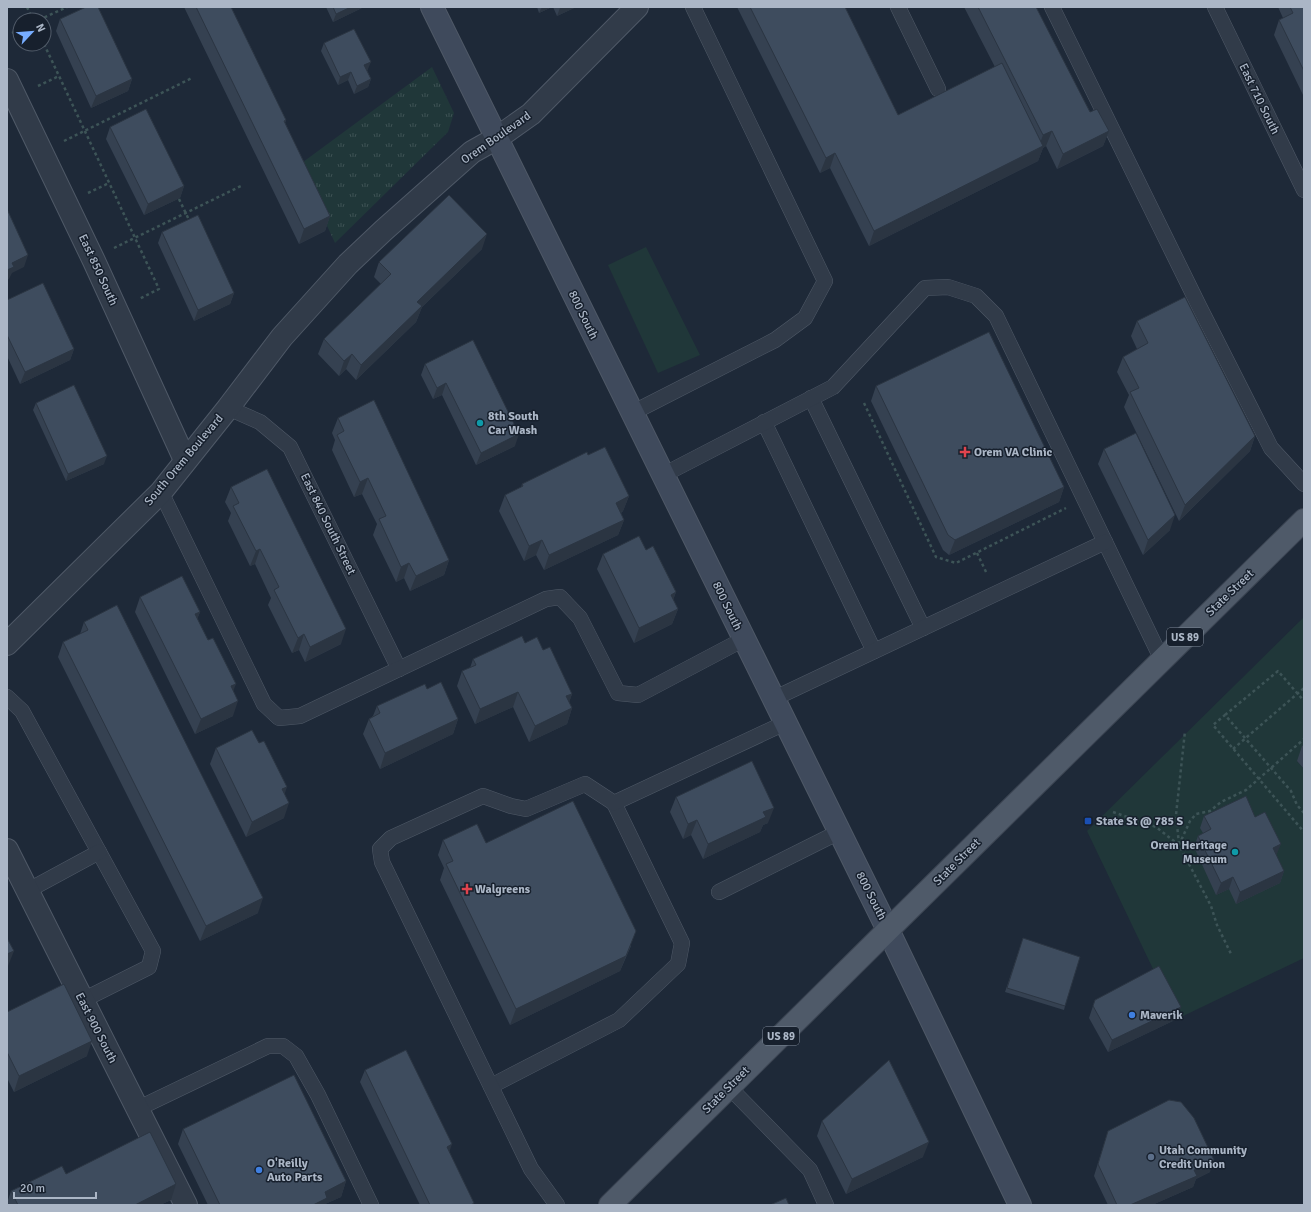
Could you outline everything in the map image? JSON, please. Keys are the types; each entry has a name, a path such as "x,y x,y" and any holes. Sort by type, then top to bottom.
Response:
{"main road":[{"name":"800 South","path":"432,7 838,832 888,930 1020,1205"},
{"name":"State Street","path":"610,1205 1304,520"}],"street":[{"name":"Orem Boulevard","path":"348,264 472,152 497,138 532,114 637,7"},
{"name":"East 850 South","path":"7,80 97,269 185,460"},
{"name":"South Orem Boulevard","path":"7,644 161,492 282,337 348,264"},
{"name":"East 900 South","path":"7,850 186,1205"}],"lane":[{"path":"632,413 775,340 805,318 825,281 693,7"},
{"path":"898,7 938,89"},
{"path":"1052,7 1199,306 1271,448 1304,484"},
{"name":"East 710 South","path":"1215,7 1298,164 1304,190"},
{"path":"663,475 833,388 926,288 948,287 976,296 996,316 1162,660"},
{"path":"811,398 923,628"},
{"name":"East 840 South Street","path":"228,408 260,422 290,446 399,669"},
{"path":"764,422 874,651"},
{"path":"161,492 264,704 279,718 300,716 546,599 560,597 580,618 618,693 638,695 744,639"},
{"path":"773,699 1105,542"},
{"path":"7,697 22,710 153,951 149,967 83,1000"},
{"path":"614,803 785,723"},
{"path":"491,1086 618,1020 678,964 682,943 614,803 585,784 526,809 511,806 483,796 391,838 380,849 382,862 531,1169 557,1205"},
{"path":"719,892 838,832"},
{"path":"27,891 99,852"},
{"path":"137,1109 268,1046 283,1046 296,1056 318,1095 371,1205"},
{"path":"729,1087 810,1170 826,1205"}],"path":[{"path":"52,14 68,7"},
{"path":"48,52 159,289 138,299"},
{"path":"37,87 59,76"},
{"path":"63,141 192,78"},
{"path":"88,193 109,183"},
{"path":"114,248 243,185"},
{"path":"179,199 193,226"},
{"path":"864,403 936,557 956,563 1068,507"},
{"path":"1304,701 1278,671 1213,725 1304,832"},
{"path":"1233,749 1304,688"},
{"path":"1225,715 1291,791 1297,805 1304,813"},
{"path":"1185,731 1176,815 1179,845 1211,906 1217,925 1232,956"},
{"path":"1179,845 1190,821 1196,814 1210,811 1221,802 1246,790 1304,740"},
{"path":"1113,812 1156,827 1179,845"}],"green space":[{"path":"432,67 454,113 448,132 335,243 299,165"},
{"path":"646,247 700,355 658,373 608,265"},
{"path":"1304,617 1304,755 1297,761 1304,769 1304,958 1177,1019 1087,831"}],"building":[{"path":"86,7 98,7 132,79 96,96 60,19"},
{"path":"196,7 231,7 286,120 284,121 330,216 304,229"},
{"path":"333,7 351,7 336,14"},
{"path":"750,7 845,7 898,115 1002,63 1043,146 874,231 835,153 826,158"},
{"path":"978,7 1036,7 1090,112 1097,109 1109,131 1063,154 1052,131 1043,135"},
{"path":"1290,7 1304,7 1304,71 1279,20 1293,13"},
{"path":"354,29 371,62 364,65 371,79 357,86 351,72 340,77 324,43"},
{"path":"146,109 184,186 148,204 110,127"},
{"path":"449,195 487,234 417,302 422,306 361,365 352,354 344,361 324,339 391,274 379,262"},
{"path":"7,209 28,255 12,263 14,267 7,270"},
{"path":"198,215 234,293 198,310 162,232"},
{"path":"43,283 74,349 25,372 7,335 7,300"},
{"path":"1185,297 1255,436 1185,505 1130,392 1139,388 1123,357 1148,343 1137,321"},
{"name":"Orem VA Clinic","path":"989,332 1064,487 955,540 948,535 876,386"},
{"name":"8th South Car Wash","path":"473,340 519,434 481,453 446,383 437,388 425,364"},
{"path":"74,385 107,456 68,474 36,403"},
{"path":"374,400 449,560 416,576 409,563 401,567 379,519 386,516 368,478 360,482 337,435 344,431 338,418"},
{"path":"1136,433 1175,515 1148,540 1104,449"},
{"path":"605,447 629,496 616,503 624,520 549,555 542,540 529,546 505,495 523,486 522,484 587,452 588,455"},
{"path":"267,469 346,629 310,647 304,634 298,638 274,590 279,587 260,549 256,551 233,506 239,503 231,487"},
{"path":"639,536 646,550 653,546 676,592 671,595 678,609 639,628 603,554"},
{"path":"182,576 200,612 195,614 208,640 213,638 236,684 231,686 238,701 201,719 140,597"},
{"path":"117,605 263,898 206,926 63,642 88,630 84,622"},
{"path":"522,636 525,643 537,637 543,650 550,647 572,694 566,696 572,708 535,726 518,692 480,709 462,671 476,665 473,659"},
{"path":"441,682 458,719 385,753 369,719 380,713 377,706 425,684 427,689"},
{"path":"252,730 259,743 264,741 287,787 282,789 289,803 252,822 216,748"},
{"path":"752,761 774,808 763,812 766,817 708,844 697,820 688,824 676,797"},
{"name":"Orem Heritage Museum","path":"1246,796 1255,817 1265,812 1281,844 1273,848 1284,871 1240,892 1233,877 1221,883 1198,836 1211,829 1204,816"},
{"name":"Walgreens","path":"573,801 636,931 626,956 516,1009 446,864 453,861 443,840 477,824 486,843"},
{"path":"7,938 14,951 7,954"},
{"path":"1023,938 1080,957 1065,1006 1007,988"},
{"name":"Maverik","path":"1159,966 1181,1007 1112,1040 1093,1006 1095,1000"},
{"path":"64,984 92,1041 19,1076 7,1052 7,1012"},
{"path":"406,1050 452,1144 447,1147 474,1203 471,1205 430,1205 365,1070"},
{"path":"889,1060 929,1142 852,1179 822,1121"},
{"name":"O'Reilly Auto Parts","path":"294,1075 346,1181 325,1192 327,1198 313,1205 220,1205 183,1129"},
{"name":"Utah Community Credit Union","path":"1169,1100 1181,1102 1194,1118 1214,1160 1194,1170 1197,1176 1130,1205 1117,1205 1098,1164 1108,1131"},
{"path":"150,1132 176,1184 135,1205 18,1205 11,1191 62,1166 66,1174"},
{"path":"786,1198 789,1205 770,1205"}],"place":[{"name":"8th South Car Wash","path":"480,423"},
{"name":"Orem VA Clinic","path":"965,452"},
{"name":"State St @ 785 S","path":"1088,821"},
{"name":"Orem Heritage Museum","path":"1235,852"},
{"name":"Walgreens","path":"467,889"},
{"name":"Maverik","path":"1132,1015"},
{"name":"Utah Community Credit Union","path":"1151,1157"},
{"name":"O'Reilly Auto Parts","path":"259,1170"}]}
